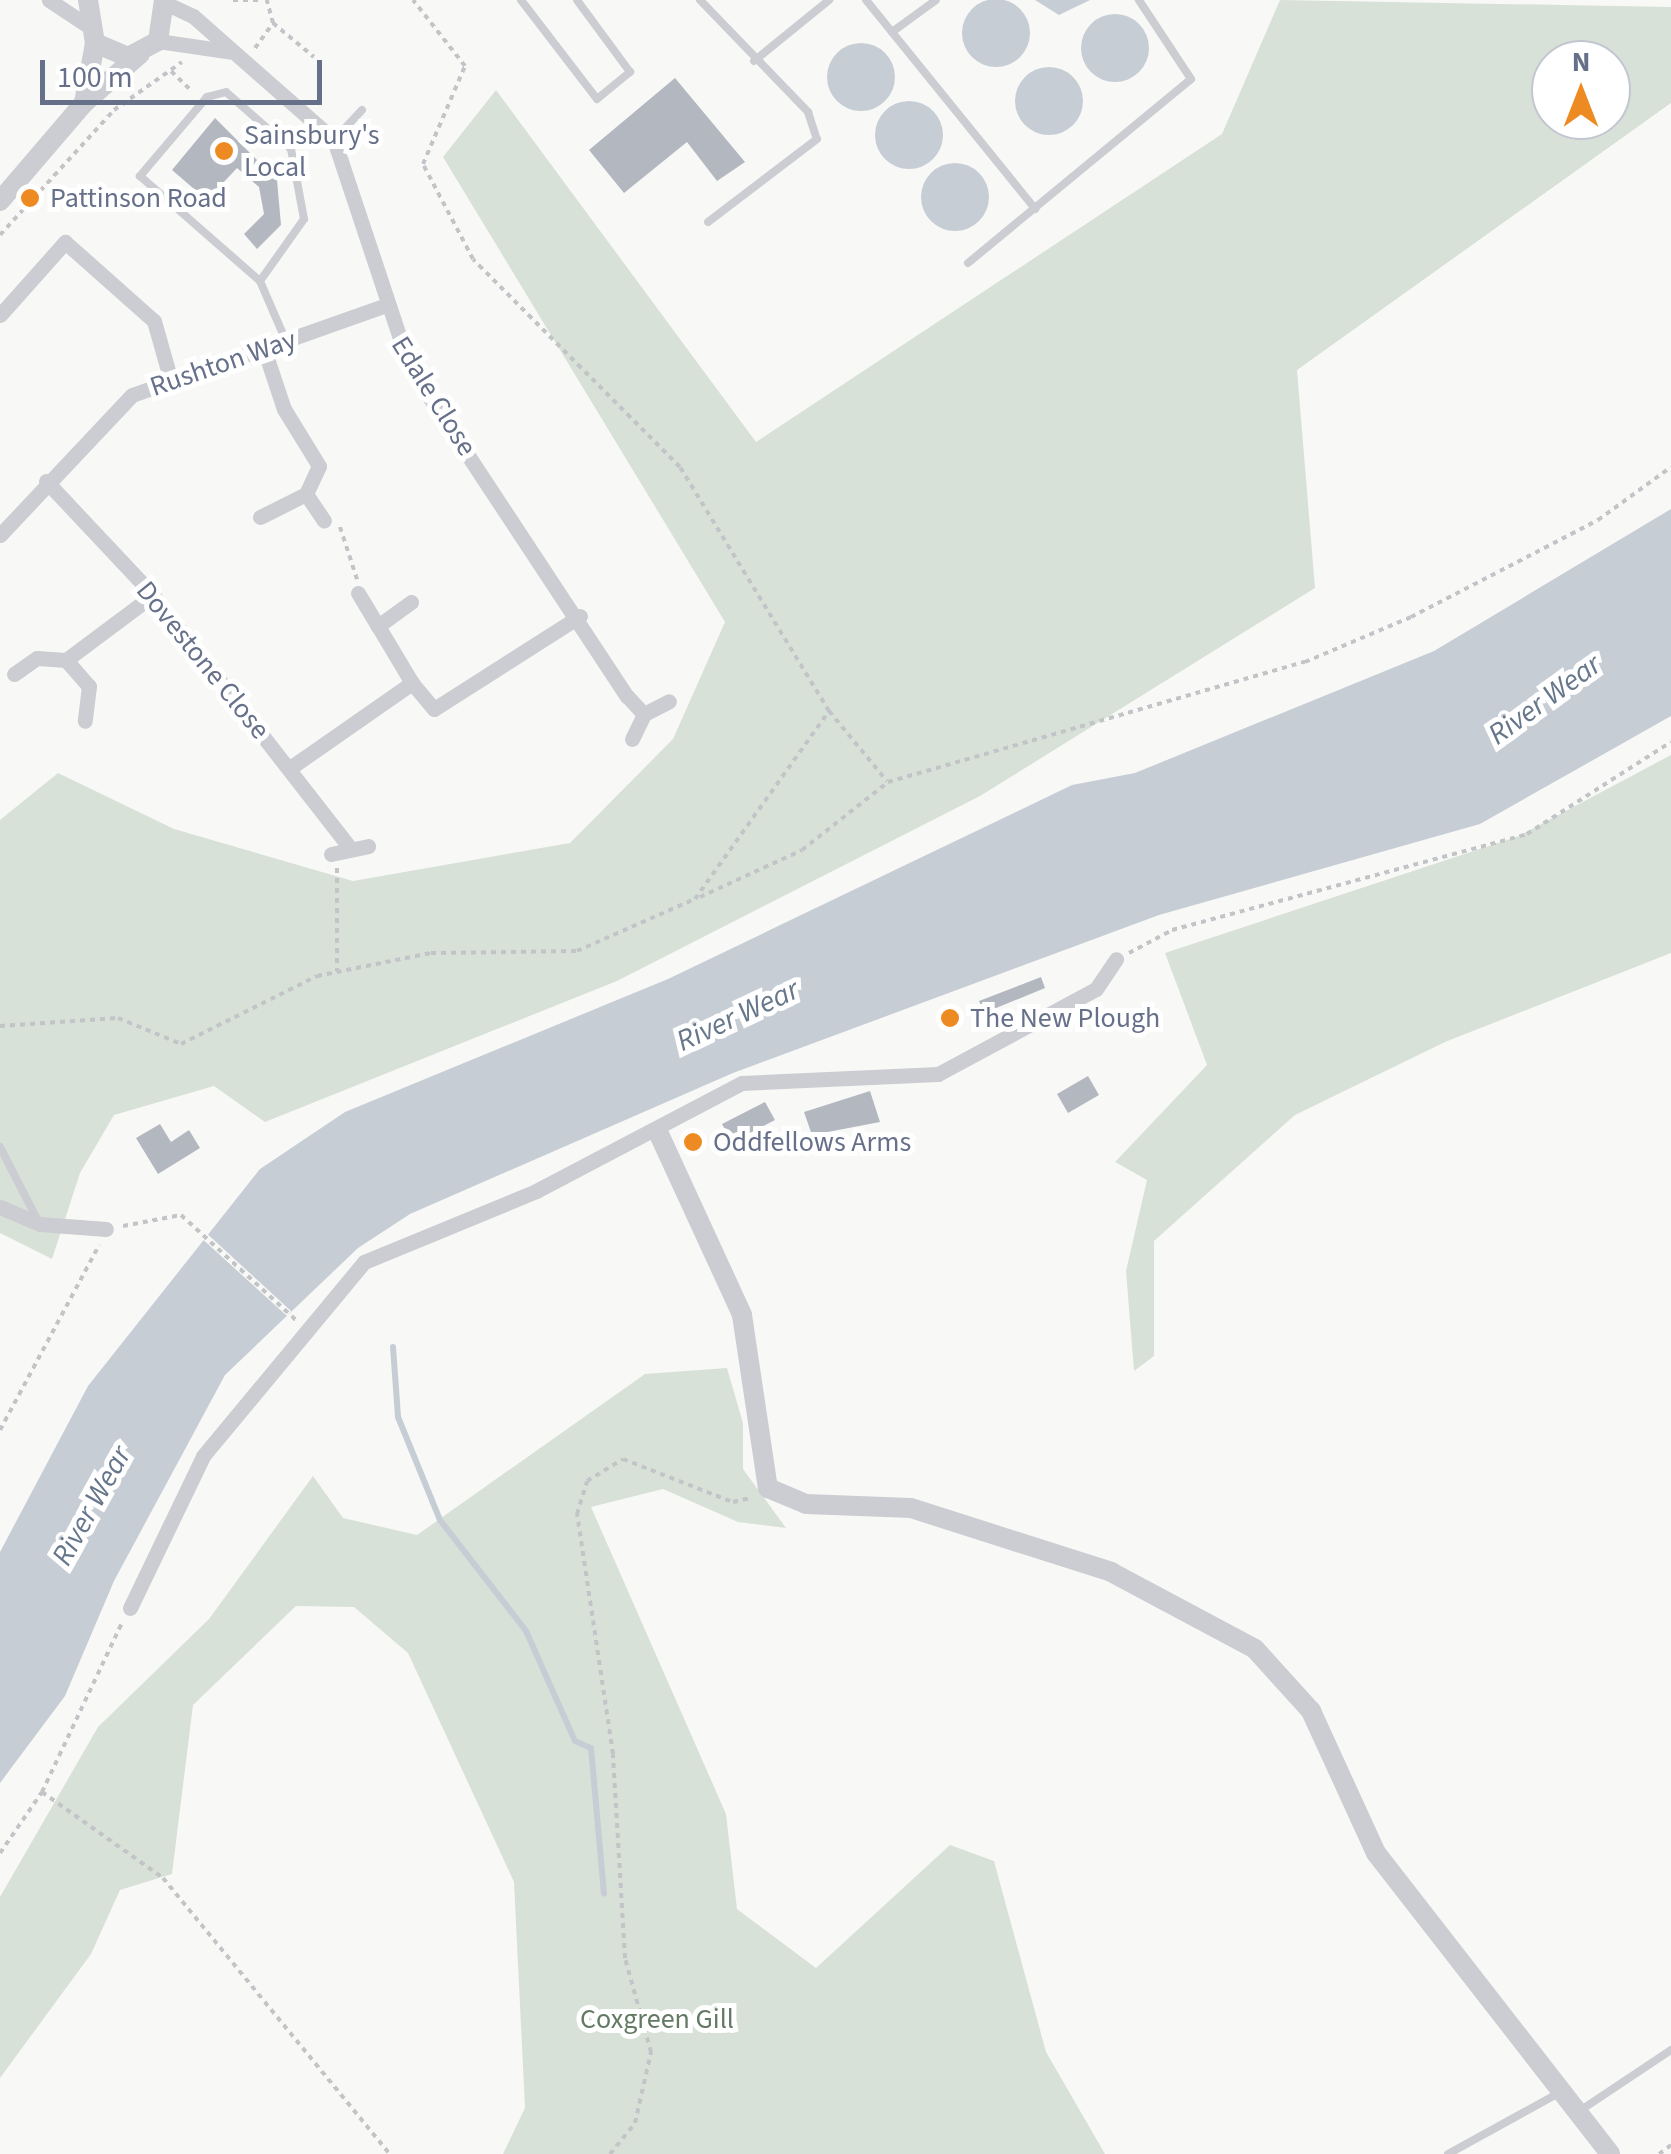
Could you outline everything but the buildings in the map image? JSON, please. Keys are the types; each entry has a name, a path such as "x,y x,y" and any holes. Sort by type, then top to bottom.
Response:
{"street":[{"path":"48,0 90,34 140,54"},
{"path":"84,103 90,34 88,0"},
{"path":"0,201 84,103 158,41 165,1"},
{"name":"Edale Close","path":"165,1 242,57 334,140 351,170 382,306 408,366 644,714"},
{"path":"158,41 242,57"},
{"path":"0,315 65,242 142,305 172,381"},
{"name":"Rushton Way","path":"0,534 105,416 172,381 382,306"},
{"path":"260,516 306,494 320,466 278,396 264,349"},
{"name":"Dovestone Close","path":"46,481 153,595 349,846"},
{"path":"306,494 324,521"},
{"path":"358,592 412,683 434,709 580,616"},
{"path":"14,674 37,658 66,660 153,595"},
{"path":"378,626 411,602"},
{"path":"66,660 89,686 85,721"},
{"path":"290,768 412,683"},
{"path":"632,739 644,714 669,701"},
{"path":"331,854 349,846 368,846"},
{"path":"130,1608 203,1456 364,1262 658,1132 742,1084 938,1074 1096,990 1116,960"},
{"path":"658,1132 742,1315 768,1488 806,1504 911,1508 1112,1572 1255,1648 1311,1711 1376,1853 1581,2110 1610,2154"},
{"path":"0,1207 40,1224 106,1229"}],"lane":[{"path":"520,0 598,99 630,72 577,0"},
{"path":"700,0 754,61 808,112 816,139 708,222"},
{"path":"754,61 830,0"},
{"path":"866,0 1035,209"},
{"path":"892,32 936,0"},
{"path":"968,263 1191,79 1140,0"},
{"path":"260,280 304,219 291,149 226,92 203,101 140,176 260,280 286,341"},
{"path":"334,140 362,110"},
{"path":"0,1147 40,1224"},
{"path":"1581,2110 1671,2050"},
{"path":"1448,2154 1565,2090"}],"path":[{"path":"233,0 265,0 273,23 314,57"},
{"path":"242,57 273,23"},
{"path":"0,235 114,110 181,68"},
{"path":"171,71 203,101"},
{"path":"695,899 802,850 888,782 1305,662 1598,520 1671,467"},
{"path":"324,521 337,521 358,592"},
{"path":"829,712 888,782"},
{"path":"1116,960 1172,930 1527,834 1671,742"},
{"path":"331,854 337,972"},
{"path":"0,1430 106,1229 181,1215 300,1324"},
{"path":"610,2154 636,2123 651,2052 625,1958 613,1754 577,1514 586,1481 622,1458 733,1502 768,1488"},
{"path":"0,1853 42,1792 130,1608"},
{"path":"42,1792 163,1878 390,2154"},
{"path":"1659,2154 1671,2145"}],"green space":[{"path":"1280,0 1671,7 1671,103 1631,132 1631,40 1531,40 1531,140 1619,140 1297,370 1315,588 980,796 617,981 265,1122 214,1086 114,1115 80,1173 52,1259 0,1233 0,820 58,773 174,829 353,881 570,843 673,739 725,622 443,157 496,90 756,442 1222,134"},
{"path":"1671,755 1671,953 1445,1042 1295,1115 1154,1241 1154,1356 1134,1371 1126,1271 1147,1180 1115,1162 1207,1065 1165,953 1519,836"},
{"name":"Coxgreen Gill","path":"727,1368 743,1423 743,1469 786,1528 738,1522 663,1489 591,1507 726,1814 737,1909 816,1968 950,1845 994,1861 1046,2052 1105,2154 503,2154 525,2108 514,1882 408,1653 354,1607 296,1606 193,1705 172,1874 120,1890 91,1954 0,2078 0,1897 98,1727 209,1619 313,1476 343,1518 417,1535 645,1374"}],"water":[{"path":"996,-1 1020,9 1030,33 1020,57 996,67 972,57 962,33 972,9"},
{"path":"1035,0 1090,0 1059,15"},
{"path":"1115,14 1128,16 1139,24 1147,35 1147,61 1139,72 1128,80 1115,82 1102,80 1091,72 1083,61 1081,48 1083,35 1091,24 1102,16"},
{"path":"861,43 874,45 885,53 893,64 893,90 885,101 874,109 861,111 848,109 837,101 829,90 827,77 829,64 837,53 848,45"},
{"path":"1049,67 1062,69 1073,77 1081,88 1081,114 1073,125 1062,133 1049,135 1036,133 1025,125 1017,114 1015,101 1017,88 1025,77 1036,69"},
{"path":"909,101 922,103 933,111 941,122 941,148 933,159 922,167 909,169 896,167 885,159 877,148 875,135 877,122 885,111 896,103"},
{"path":"955,163 968,165 979,173 987,184 987,210 979,221 968,229 955,231 942,229 931,221 923,210 921,197 923,184 931,173 942,165"},
{"name":"River Wear","path":"1671,509 1671,716 1480,824 1159,915 733,1073 410,1214 358,1248 225,1375 114,1581 65,1696 0,1783 0,1552 88,1386 260,1169 345,1112 668,979 1072,785 1135,773 1434,651"}],"pier":[{"path":"203,1230 291,1311 287,1316 198,1235"}],"waterway":[{"name":"Coxgreen Gill","path":"393,1347 398,1417 440,1520 526,1631 575,1741 591,1748 604,1893"}],"place":[{"name":"Sainsbury's Local","path":"224,151"},
{"name":"Pattinson Road","path":"30,198"},
{"name":"The New Plough","path":"950,1018"},
{"name":"Oddfellows Arms","path":"693,1142"}]}
